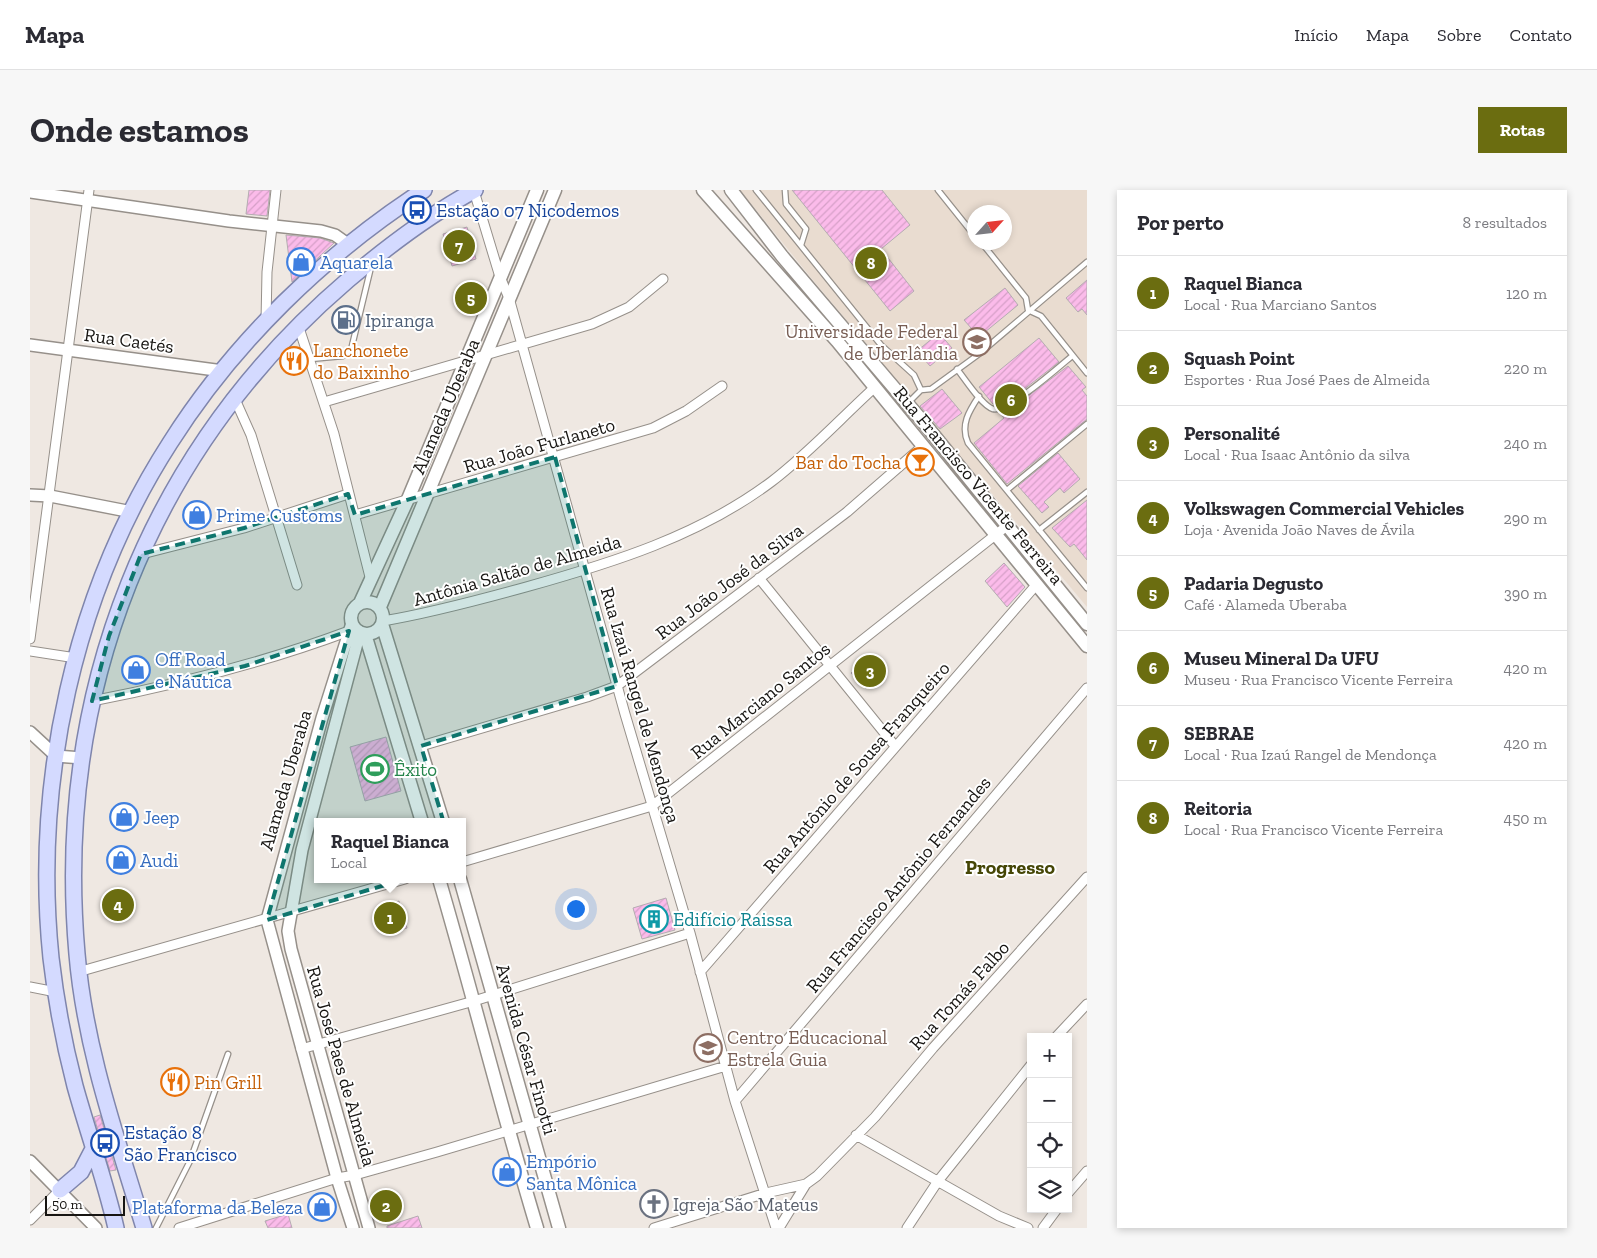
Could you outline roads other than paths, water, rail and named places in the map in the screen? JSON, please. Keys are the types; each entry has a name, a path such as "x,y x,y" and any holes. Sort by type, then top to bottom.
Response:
{"main road":[{"path":"116,1228 65,1044 56,992 49,931 47,880 51,796 56,756 76,658 107,566 132,512 169,444 223,371 266,321 349,245 424,190"},
{"path":"144,1228 99,1078 78,972 74,892 75,826 82,758 92,701 109,636 131,574 180,476 234,397 298,324 374,258 441,210 475,190"},
{"name":"Alameda Uberaba","path":"357,630 352,611 360,603 371,582 408,499 464,360 537,190"},
{"name":"Alameda Uberaba","path":"380,607 430,492 555,190"},
{"name":"Rua Francisco Vicente Ferreira","path":"703,190 792,289 997,534 1087,646"},
{"name":"Rua Francisco Vicente Ferreira","path":"731,190 801,279 1008,525 1087,624"},
{"path":"792,289 801,279"},
{"path":"360,603 372,602 380,607 442,818"},
{"path":"383,622 375,632 357,630 421,818"},
{"name":"Avenida César Finotti","path":"440,883 474,1001 508,1132 537,1228"},
{"name":"Avenida César Finotti","path":"461,883 528,1126 559,1228"},
{"path":"60,1190 81,1172 93,1149"}],"street":[{"path":"266,321 271,226 276,190"},
{"name":"Rua Izaú Rangel de Mendonça","path":"475,190 500,277 509,298 555,457 617,686 690,933 735,1101 778,1228"},
{"path":"30,192 88,195 271,226 328,233 349,245"},
{"path":"30,639 70,350 88,195"},
{"path":"324,402 592,324 619,313 663,279"},
{"path":"298,324 324,402 371,582"},
{"name":"Rua Caetés","path":"30,345 223,371"},
{"name":"Rua João Furlaneto","path":"355,515 638,433 668,422 722,386"},
{"name":"Antônia Saltão de Almeida","path":"383,622 416,616 587,571 704,523 742,502 800,459 874,388"},
{"path":"234,397 251,435 297,585"},
{"name":"Rua João José da Silva","path":"421,746 587,697 617,686 847,512 923,446"},
{"path":"141,554 244,528 348,494"},
{"path":"30,495 50,496 132,512"},
{"name":"Rua Marciano Santos","path":"466,861 652,806 1008,525"},
{"path":"759,578 895,746"},
{"name":"Rua Antônio de Sousa Franqueiro","path":"700,972 1037,584"},
{"path":"92,701 174,685 245,666 357,630"},
{"name":"Alameda Uberaba","path":"290,912 304,842 357,630"},
{"name":"Alameda Uberaba","path":"267,920 322,718 357,630"},
{"path":"30,651 76,658"},
{"name":"Rua Francisco Antônio Fernandes","path":"735,1101 1087,688"},
{"path":"30,732 56,756 82,758"},
{"name":"Rua Tomás Falbo","path":"778,1228 806,1184 818,1176 856,1135 1087,877"},
{"path":"78,972 267,920 391,883"},
{"name":"Rua José Paes de Almeida","path":"290,912 288,931 290,949 369,1228"},
{"name":"Rua José Paes de Almeida","path":"267,920 336,1178 353,1228"},
{"path":"301,1049 474,1001 690,933"},
{"path":"30,987 56,992"},
{"path":"1060,1033 1087,1004"},
{"path":"179,1228 250,1207 336,1178 355,1175 508,1132 726,1066"},
{"path":"907,1228 938,1181 1027,1070"},
{"path":"856,1135 999,1216 1028,1228"},
{"path":"30,1161 96,1228"},
{"path":"1072,1189 1087,1171"},
{"path":"654,1228 766,1193 806,1184"},
{"path":"30,1220 60,1190"},
{"path":"1043,1228 1054,1213"}],"lane":[{"path":"756,190 881,345 914,375 921,390"},
{"path":"785,190 786,204 806,229 801,245"},
{"path":"938,190 967,226"},
{"path":"987,250 1026,298 1028,310"},
{"path":"310,359 343,356 351,350 374,258"},
{"path":"907,404 921,390 931,389 979,354 1028,310 1087,262"},
{"path":"1028,310 1041,316 1087,373"},
{"path":"957,369 992,409 1003,409 1072,356"},
{"path":"979,396 967,417 964,434 968,443 1087,588"},
{"path":"1007,490 1087,424"},
{"path":"1039,530 1087,492"},
{"path":"156,1228 190,1161 228,1054"}],"place":[{"name":"Estação 07 Nicodemos","path":"417,210"},
{"name":"SEBRAE","path":"459,246"},
{"name":"Aquarela","path":"301,262"},
{"name":"Reitoria","path":"871,263"},
{"name":"Padaria Degusto","path":"471,298"},
{"name":"Ipiranga","path":"346,320"},
{"name":"Universidade Federal de Uberlândia","path":"977,342"},
{"name":"Lanchonete do Baixinho","path":"294,361"},
{"name":"Museu Mineral Da UFU","path":"1011,400"},
{"name":"Bar do Tocha","path":"920,462"},
{"name":"Prime Customs","path":"197,515"},
{"name":"Off Road e Náutica","path":"136,670"},
{"name":"Personalité","path":"870,671"},
{"name":"Êxito","path":"375,769"},
{"name":"Jeep","path":"124,817"},
{"name":"Audi","path":"121,860"},
{"name":"Volkswagen Commercial Vehicles","path":"118,905"},
{"name":"Raquel Bianca","path":"390,918"},
{"name":"Edifício Raissa","path":"654,919"},
{"name":"Centro Educacional Estrela Guia","path":"708,1048"},
{"name":"Pin Grill","path":"175,1082"},
{"name":"Estação 8 São Francisco","path":"105,1143"},
{"name":"Empório Santa Mônica","path":"507,1172"},
{"name":"Igreja São Mateus","path":"654,1204"},
{"name":"Squash Point","path":"386,1206"},
{"name":"Plataforma da Beleza","path":"322,1207"}],"district":[{"name":"Progresso","path":"1010,867"}]}
